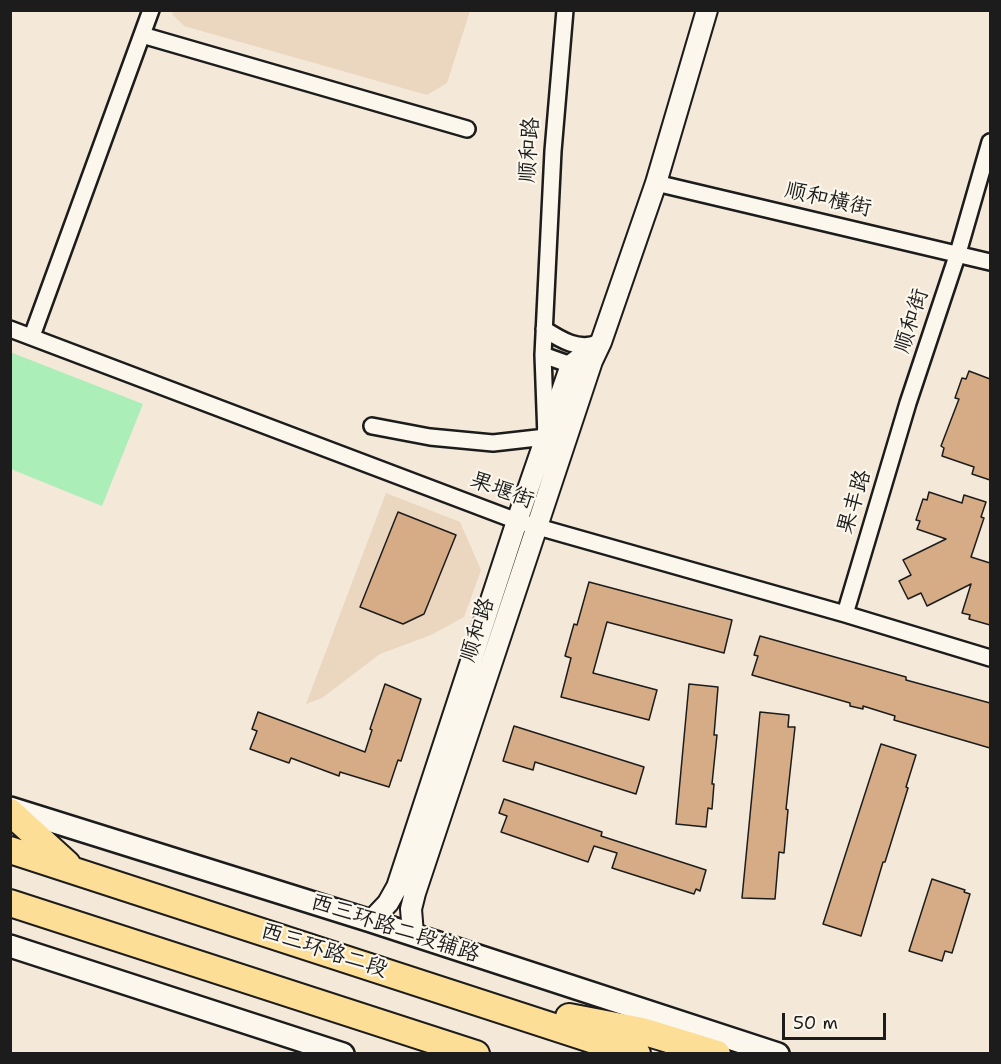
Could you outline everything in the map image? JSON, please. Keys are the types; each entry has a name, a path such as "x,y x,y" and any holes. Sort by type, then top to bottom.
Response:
{"highway":[{"path":"10,810 74,870"},
{"name":"西三环路二段","path":"10,850 637,1053"},
{"path":"10,903 476,1053"},
{"path":"456,994 642,1031 717,1053"},
{"path":"440,1042 465,1053"}],"main road":[{"name":"西三环路二段辅路","path":"10,810 413,934 778,1053"},
{"path":"10,946 343,1053"}],"street":[{"path":"32,336 151,10"},
{"name":"顺和路","path":"546,437 544,329 564,10"},
{"name":"顺和路","path":"413,934 410,921 413,901 592,361 601,342 656,183 707,10"},
{"path":"142,35 467,129"},
{"name":"顺和街","path":"908,403 958,253 990,142"},
{"name":"顺和横街","path":"656,183 990,262"},
{"name":"果堰街","path":"10,329 517,521 845,614 990,658"},
{"path":"544,329 558,338 587,348 601,342"},
{"path":"572,365 601,342"},
{"path":"543,355 572,365 592,361"},
{"name":"顺和路","path":"371,921 388,903 397,887 517,521 572,365"},
{"name":"果丰路","path":"845,614 908,403"},
{"path":"372,426 430,437 493,443 546,437"}],"shaded area":[{"path":"174,10 470,11 447,83 427,95 184,26 172,14"},
{"path":"386,493 460,522 481,570 464,617 431,635 380,654 322,698 306,704"}],"green space":[{"path":"10,352 143,404 102,506 11,469"}],"building":[{"path":"969,371 990,379 990,480 972,474 974,467 942,456 944,448 941,446 959,399 955,398 962,378 966,379"},
{"path":"929,492 962,503 964,495 986,502 981,517 984,518 971,557 990,563 990,625 969,619 970,615 962,613 971,584 927,606 921,593 908,599 899,581 911,575 903,560 946,539 917,529 920,521 916,520 923,499 927,500"},
{"path":"398,512 456,535 424,614 403,624 360,607"},
{"path":"589,582 732,620 724,653 607,622 593,673 657,690 649,720 561,697 571,658 565,656 574,624 577,625"},
{"path":"760,636 990,703 990,748 894,720 895,716 863,706 863,709 850,706 850,703 752,675 758,656 754,655"},
{"path":"385,684 421,699 401,761 398,760 389,787 340,772 339,776 291,758 289,763 250,749 257,731 252,729 258,712 365,752"},
{"path":"689,684 718,687 712,809 708,808 706,827 676,824"},
{"path":"760,712 789,715 788,727 795,727 786,809 788,810 784,853 779,852 775,899 742,898"},
{"path":"514,726 644,767 636,794 535,762 533,770 503,761"},
{"path":"881,744 916,755 906,787 908,788 861,936 823,924"},
{"path":"504,799 602,832 601,836 706,870 700,891 696,889 694,894 612,868 617,853 594,846 588,862 501,832 507,816 499,813"},
{"path":"932,879 965,890 964,892 970,894 952,953 945,951 942,961 909,951"}]}
